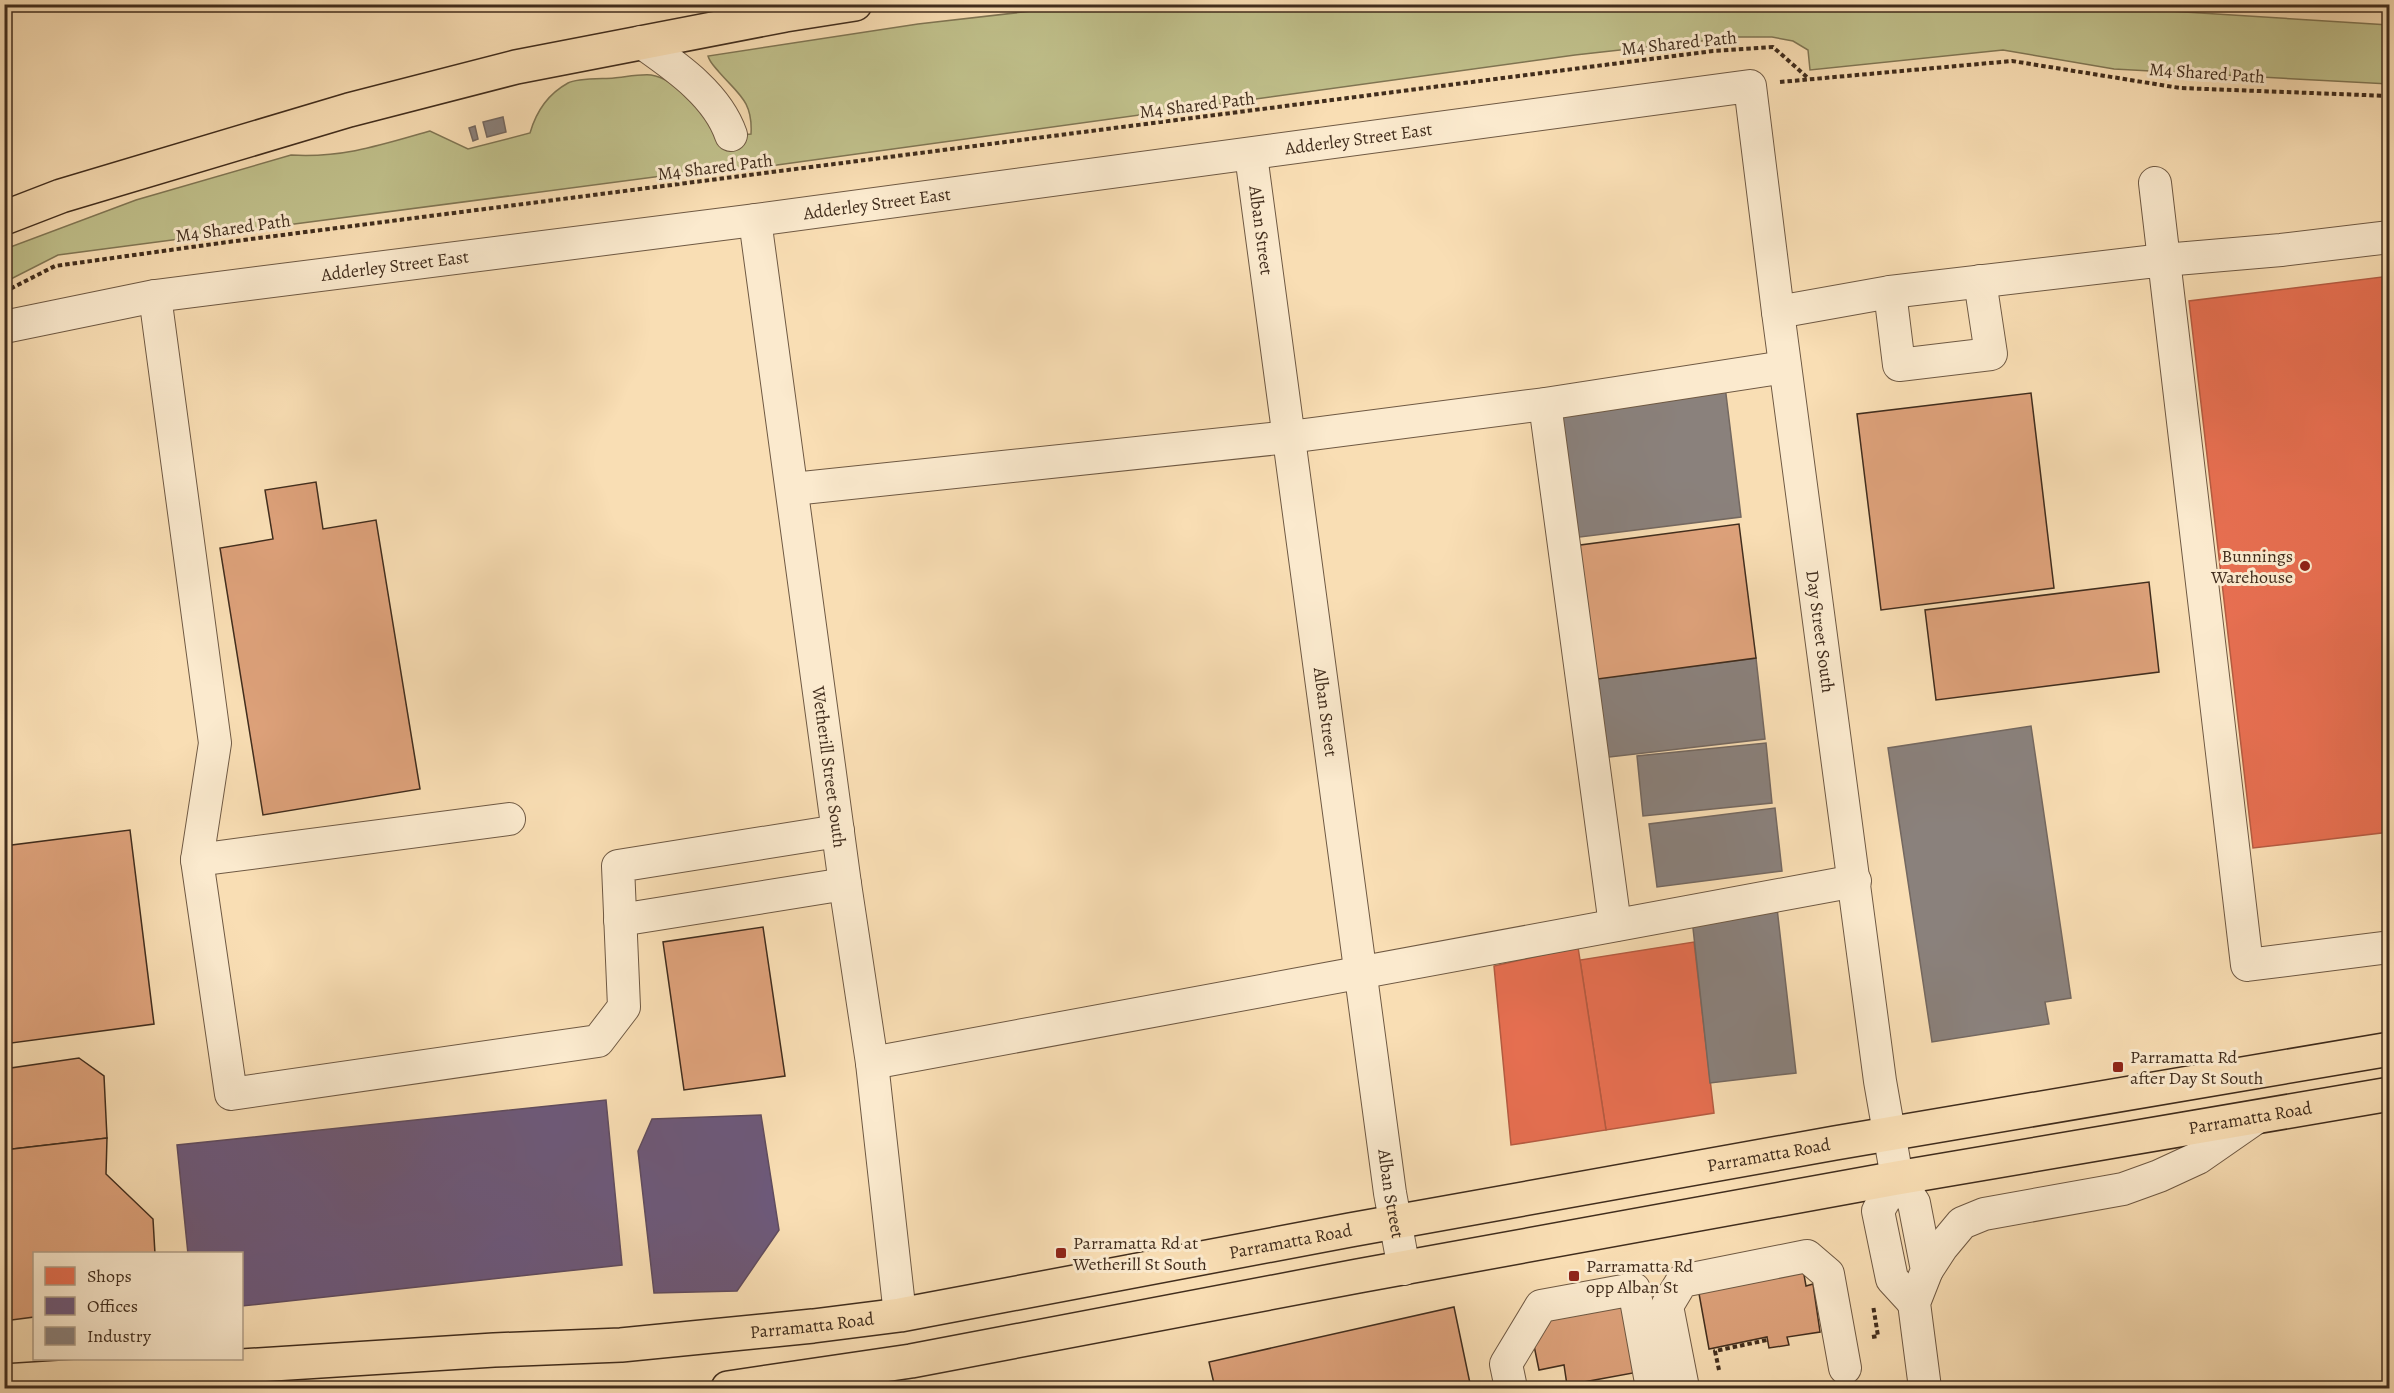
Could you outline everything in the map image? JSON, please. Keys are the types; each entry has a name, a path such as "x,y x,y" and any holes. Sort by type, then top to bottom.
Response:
{"highway":[{"path":"4,218 61,196 349,110 516,67 855,4"},
{"path":"4,236 349,110"},
{"name":"Parramatta Road","path":"4,1381 494,1350 621,1345 900,1315 1890,1134 2390,1049"},
{"name":"Parramatta Road","path":"728,1389 911,1360 1897,1178 2390,1094"}],"street":[{"path":"641,42 693,82 725,118 731,135"},
{"name":"Adderley Street East","path":"4,327 155,296 1251,155 1750,86"},
{"name":"Day Street South","path":"1750,86 1880,1081 1897,1178"},
{"name":"Alban Street","path":"1251,155 1360,972 1395,1223 1404,1269"},
{"path":"2155,183 2247,965 2390,947"},
{"name":"Wetherill Street South","path":"755,220 845,884 872,1063 900,1315"},
{"path":"1778,312 1890,292 2164,260 2281,250 2390,237"},
{"path":"1890,292 1899,365 1991,354 1980,281"},
{"path":"155,296 215,743 197,860 231,1094 598,1041 624,1007 618,866 838,831"},
{"path":"793,489 1289,437 1545,404 1785,367"},
{"path":"1545,404 1615,925"},
{"path":"197,860 509,819"},
{"path":"872,1063 1855,881"},
{"path":"620,920 845,884"},
{"path":"1925,1389 1914,1303 1927,1270 1962,1223 1984,1214 2123,1189 2198,1158 2257,1118"},
{"path":"1914,1303 1892,1279 1878,1211 1897,1178 1914,1203 1927,1270"},
{"path":"1683,1389 1667,1306 1682,1281 1807,1256 1828,1274 1845,1368"},
{"path":"1511,1389 1506,1364 1541,1306 1634,1289 1652,1389"}],"path":[{"name":"M4 Shared Path","path":"4,292 55,267 228,242 1713,51 1773,48 1808,78 2012,60 2180,88 2390,96"},
{"path":"1719,1370 1715,1351 1767,1341"}],"green space":[{"path":"2057,4 2389,25 2389,84 2114,69 2003,50 1810,70 1808,50 1793,41 1772,37 1737,37 1575,55 777,165 662,176 58,255 5,282 5,249 136,200 291,155 345,152 378,146 430,131 468,149 530,133 539,111 549,98 561,87 577,80 642,75 661,78 671,83 690,100 719,137 751,134 750,113 747,106 708,56 918,24 1085,5"}],"building: Shops":[{"name":"Bunnings Warehouse","path":"2390,276 2390,832 2253,848 2189,301"},
{"path":"1694,942 1714,1113 1606,1130 1580,960"},
{"path":"1578,947 1606,1130 1511,1145 1494,966"}],"building: Offices":[{"path":"606,1100 622,1265 243,1306 243,1252 188,1252 177,1145"},
{"path":"761,1115 779,1230 737,1291 654,1293 638,1151 652,1119"}],"building: Industry":[{"path":"503,117 506,132 487,137 483,122"},
{"path":"475,126 478,139 473,141 469,128"},
{"path":"1725,386 1741,517 1572,538 1556,409"},
{"path":"1756,658 1765,739 1601,758 1590,680"},
{"path":"2031,726 2071,998 2045,1002 2049,1024 1932,1042 1888,748"},
{"path":"1766,743 1772,803 1643,816 1637,756"},
{"path":"1775,808 1782,871 1657,887 1649,824"},
{"path":"1777,908 1796,1073 1710,1083 1692,919"}],"building: Other":[{"path":"2031,393 2054,588 1881,610 1857,414"},
{"path":"316,482 323,529 376,520 420,789 263,815 220,548 273,539 265,490"},
{"path":"1739,524 1756,658 1590,680 1573,546"},
{"path":"2149,582 2159,672 1936,700 1925,610"},
{"path":"130,830 154,1024 4,1044 4,846"},
{"path":"763,927 785,1076 684,1090 663,942"},
{"path":"79,1058 104,1076 107,1138 4,1150 4,1069"},
{"path":"107,1138 106,1174 153,1219 155,1252 33,1252 33,1317 4,1321 4,1150"},
{"path":"1803,1269 1806,1286 1813,1284 1820,1332 1787,1337 1789,1345 1769,1348 1767,1337 1709,1349 1698,1288"},
{"path":"1628,1291 1644,1371 1567,1385 1564,1365 1539,1370 1530,1326"},
{"path":"1454,1307 1471,1388 1215,1388 1209,1362"}],"place":[{"name":"Bunnings Warehouse","path":"2305,566"},
{"name":"Parramatta Rd after Day St South","path":"2118,1067"},
{"name":"Parramatta Rd at Wetherill St South","path":"1061,1253"},
{"name":"Parramatta Rd opp Alban St","path":"1574,1276"}]}
